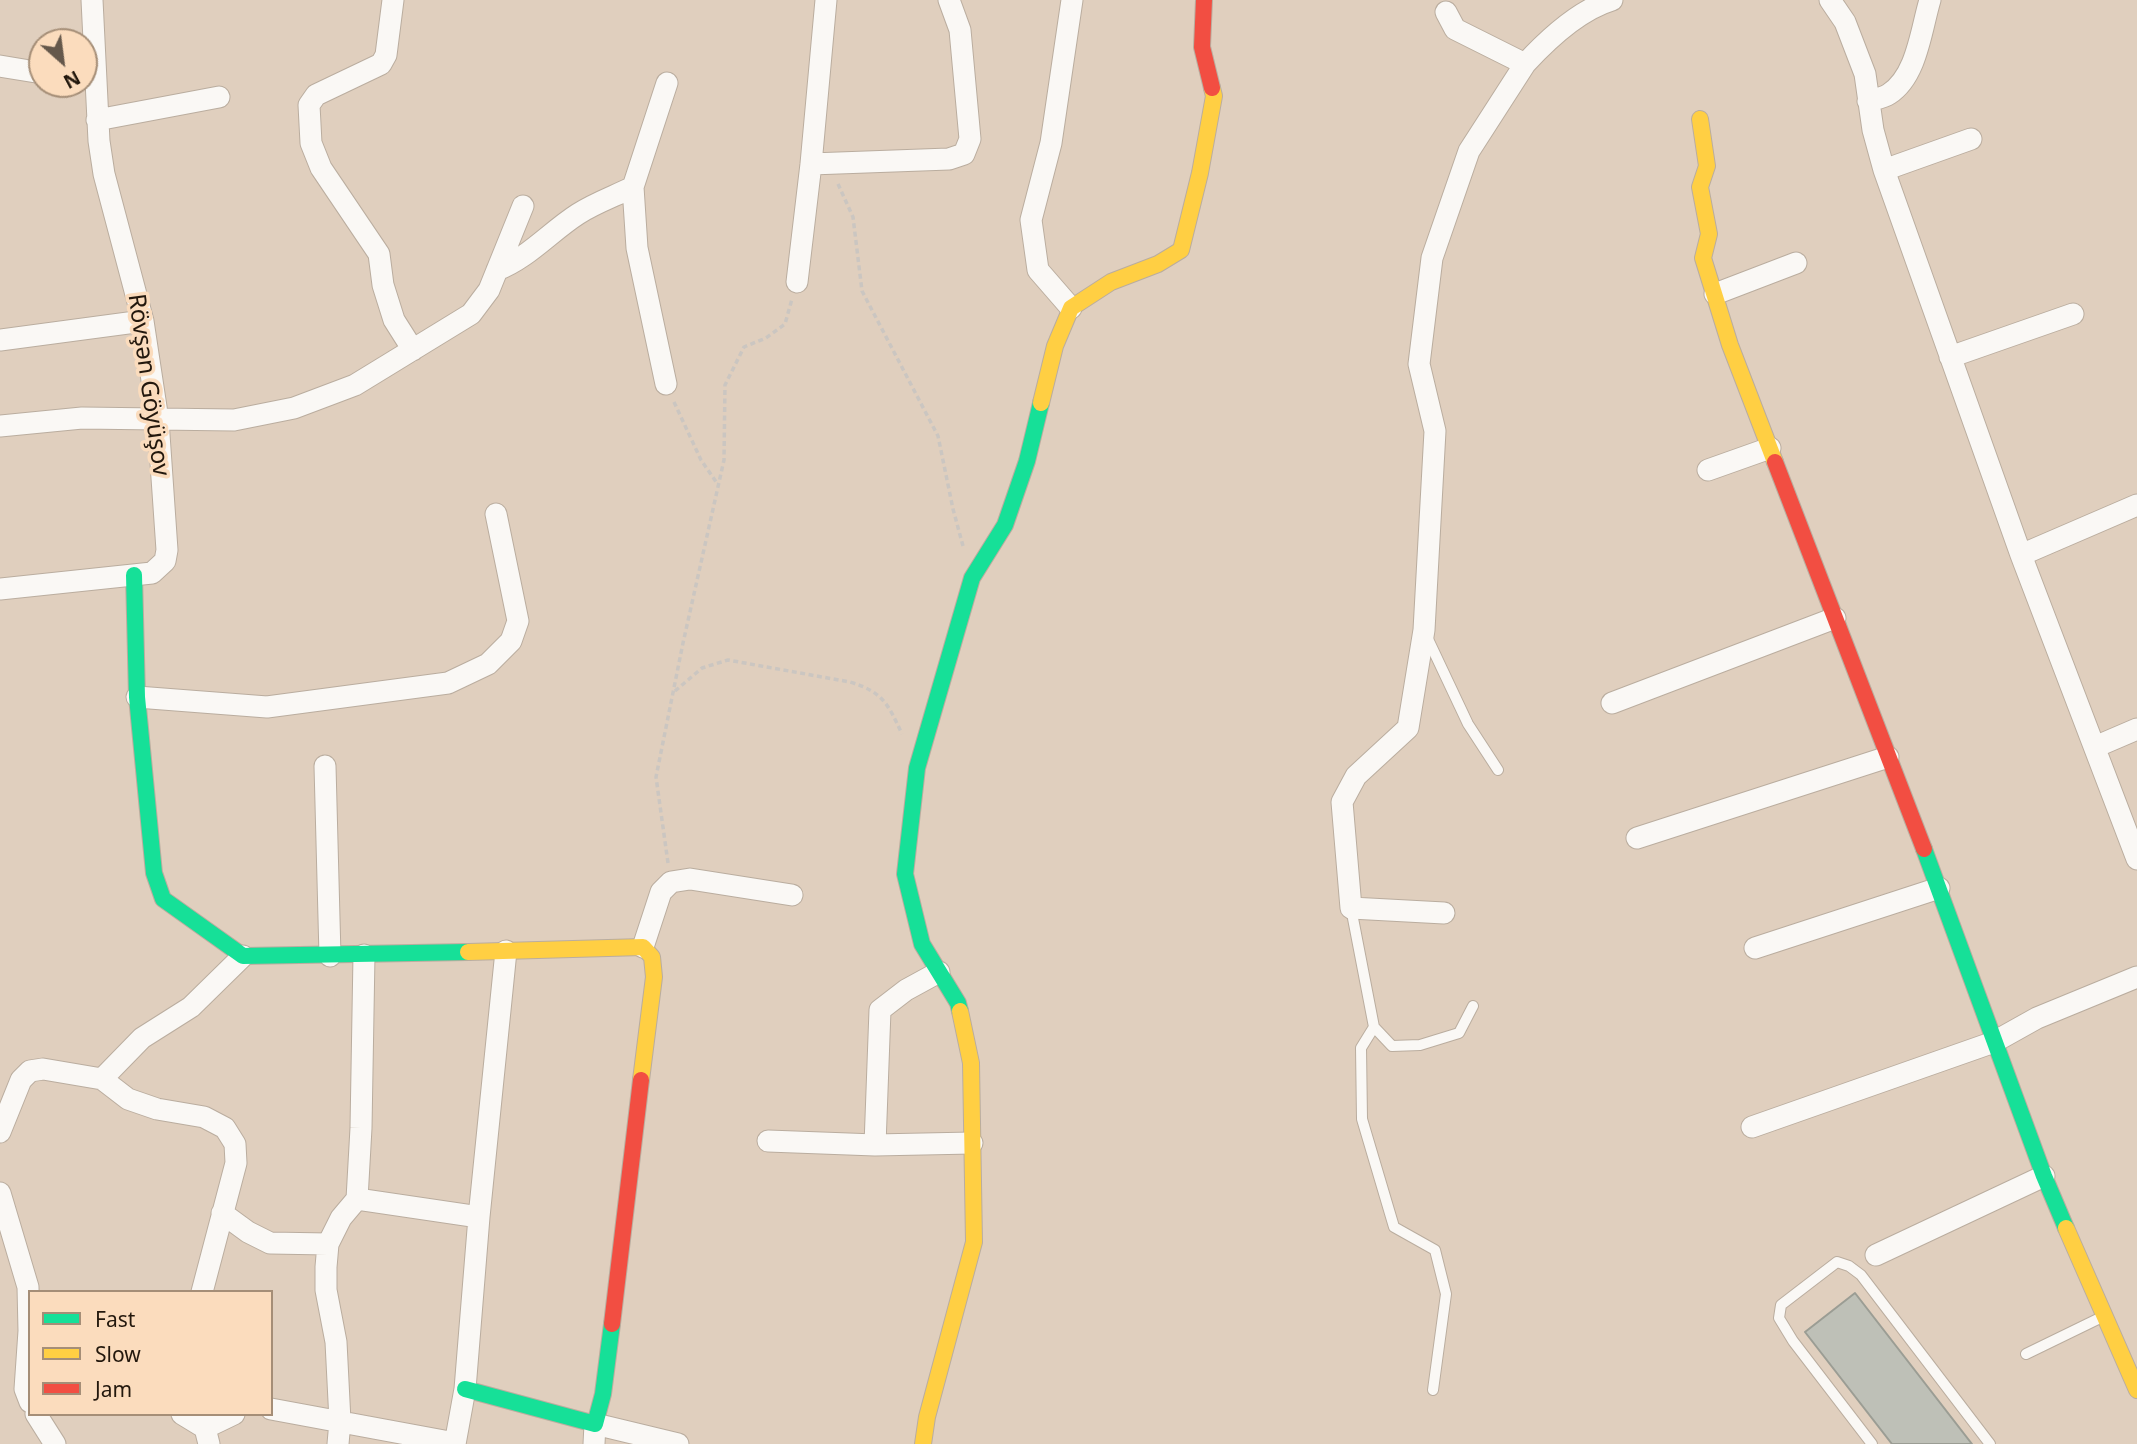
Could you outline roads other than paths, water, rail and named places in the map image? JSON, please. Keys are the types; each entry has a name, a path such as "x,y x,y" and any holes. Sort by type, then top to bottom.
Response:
{"street":[{"name":"Rövşən Göyüşov","path":"91,28 92,0"},
{"path":"393,0 386,55 381,64 316,95 310,105 311,143 321,168 379,254 383,285 394,320 414,350"},
{"path":"797,282 826,0"},
{"path":"811,164 949,159 964,153 970,139 960,30 949,0"},
{"path":"1071,308 1038,270 1031,220 1051,143 1072,0"},
{"path":"923,1444 927,1417 974,1242 971,1063 958,1003 922,944 905,874 917,768 972,578 1004,525 1027,461 1055,346 1071,308 1111,282 1158,264 1181,250 1200,173 1214,96 1202,47 1204,0"},
{"path":"1444,913 1351,908 1342,802 1356,776 1408,728 1424,630 1434,431 1419,364 1432,258 1469,150 1525,64 1536,51 1583,13 1612,0"},
{"path":"1829,0 1845,22 1856,45 1865,74 1868,101 1884,170 2021,555 2137,859"},
{"path":"1868,101 1887,96 1899,86 1909,71 1930,0"},
{"path":"1446,12 1455,29 1525,64"},
{"path":"0,66 28,71"},
{"path":"666,384 637,248 633,187 667,83"},
{"path":"97,120 219,97"},
{"name":"Rövşən Göyüşov","path":"0,589 152,573 165,561 167,550 158,420 143,321 104,174 94,98"},
{"path":"1700,119 1707,166 1700,187 1709,234 1703,258 1730,345 1939,888 2044,1176 2137,1390"},
{"path":"1884,170 1971,139"},
{"path":"497,270 515,263 580,213 633,187"},
{"path":"0,426 82,418 234,421 294,408 355,385 471,314 489,290 523,206"},
{"path":"1715,294 1796,263"},
{"path":"1950,357 2074,314"},
{"path":"0,340 143,321"},
{"path":"1708,470 1770,448"},
{"path":"2021,555 2137,505"},
{"path":"137,697 267,707 448,683 488,664 511,641 518,621 496,514"},
{"path":"134,575 137,697 154,873 163,900 243,956 643,947 652,957 654,977 603,1394 594,1434"},
{"path":"1612,702 1835,618"},
{"path":"2095,747 2137,729"},
{"path":"1637,838 1888,757"},
{"path":"325,766 330,956"},
{"path":"643,947 661,892 671,882 690,879 792,895"},
{"path":"1755,948 1939,888"},
{"path":"273,1409 455,1443 465,1389 506,951"},
{"path":"338,1444 340,1421 336,1342 326,1290 328,1244 341,1218 357,1199 364,955"},
{"path":"102,1079 142,1038 191,1007 243,956"},
{"path":"875,1145 880,1010 906,990 939,972"},
{"path":"1752,1127 1994,1042 2037,1018 2137,977"},
{"path":"0,1132 21,1080 30,1071 43,1069 102,1079 128,1099 157,1109 204,1117 225,1128 235,1144 236,1163 203,1290"},
{"path":"768,1141 875,1145 972,1143"},
{"path":"1876,1255 2044,1176"},
{"path":"0,1193 28,1290"},
{"path":"357,1199 479,1217"},
{"path":"222,1213 248,1232 270,1243 328,1244"},
{"path":"28,1346 25,1389 28,1397"},
{"path":"465,1389 594,1434 678,1444"},
{"path":"37,1416 55,1444"},
{"path":"183,1416 207,1436 232,1416"}],"lane":[{"path":"1424,630 1468,724 1498,770"},
{"path":"1351,908 1374,1027 1392,1046 1420,1045 1459,1033 1473,1006"},
{"path":"1374,1027 1361,1048 1362,1119 1394,1227 1435,1250 1446,1294 1433,1390"},
{"path":"1872,1444 1779,1318 1781,1305 1837,1262 1849,1266 1860,1275 1990,1444"},
{"path":"2026,1354 2103,1317"}]}
